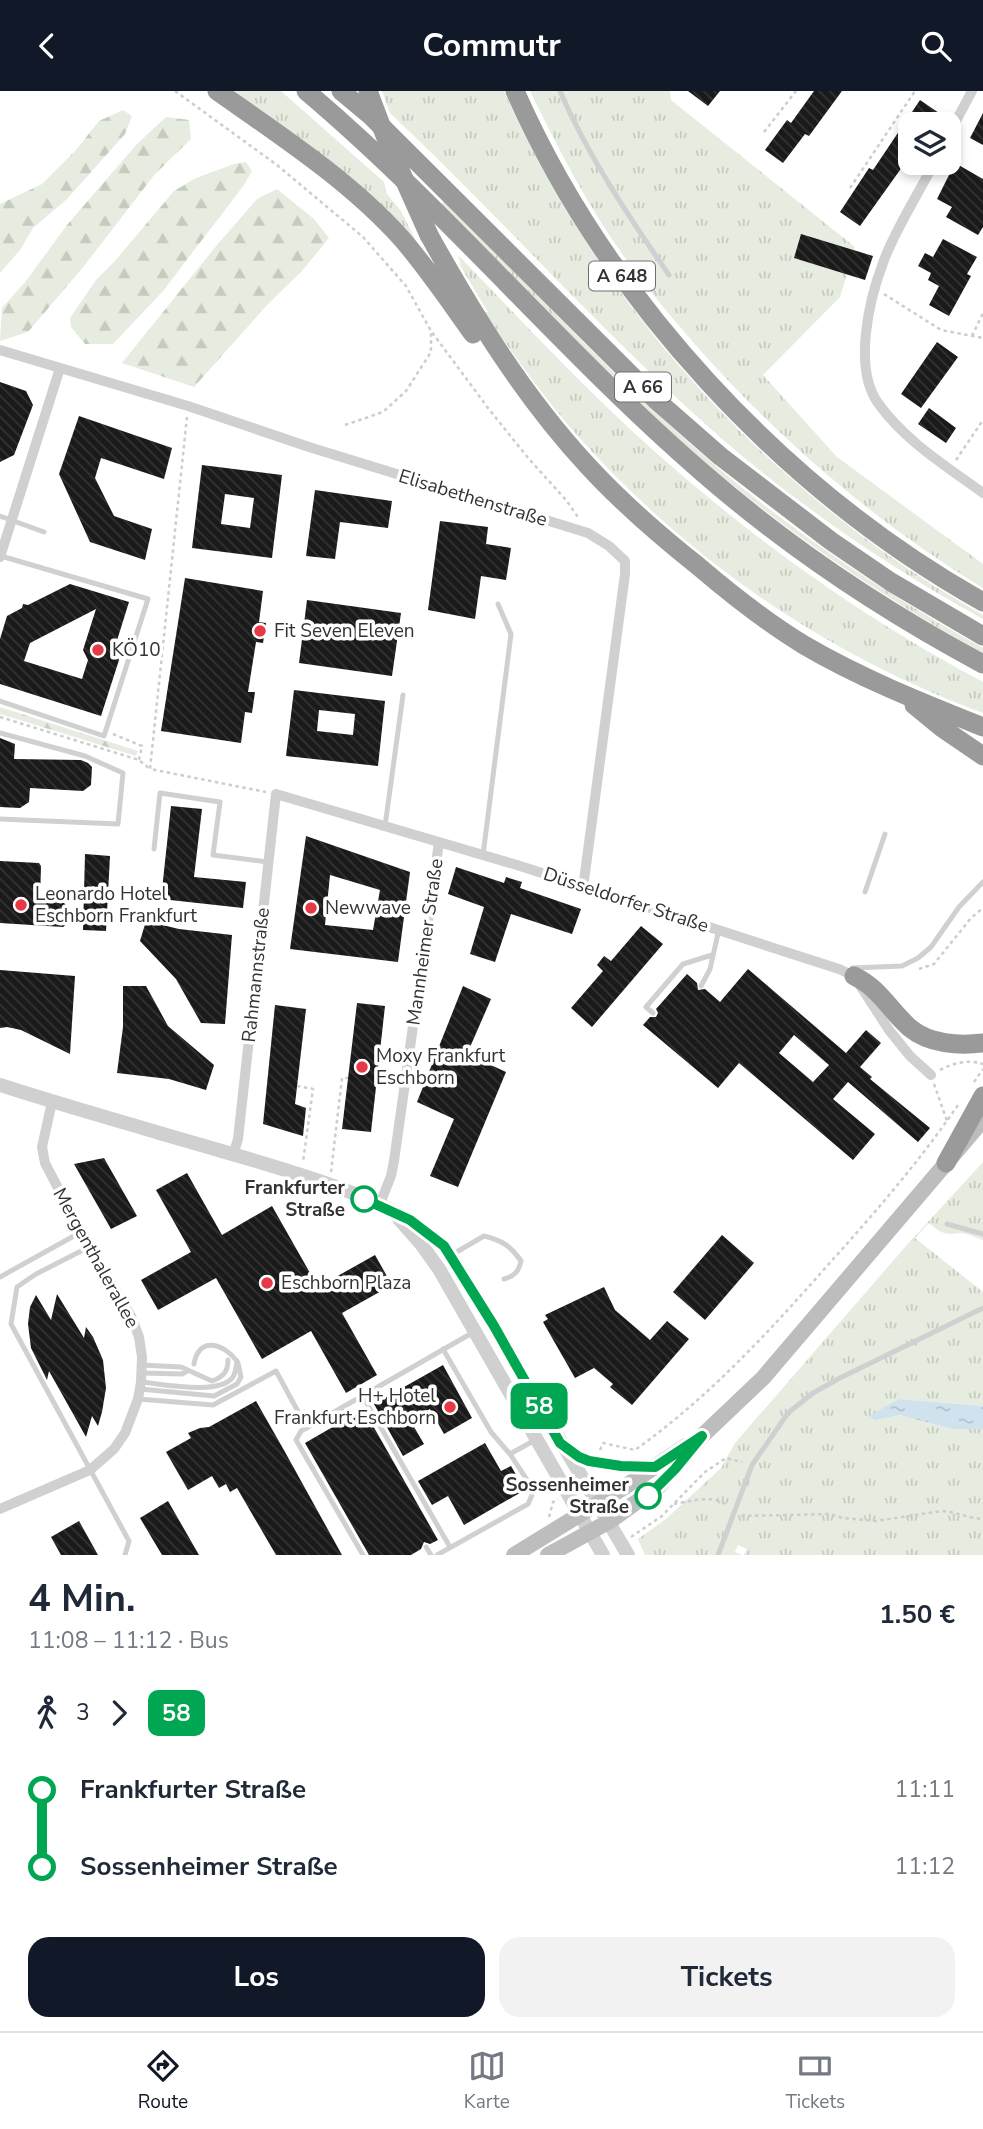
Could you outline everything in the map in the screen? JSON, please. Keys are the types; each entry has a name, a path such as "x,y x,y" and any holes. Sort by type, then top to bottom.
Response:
{"highway":[{"path":"218,91 369,205 432,275 521,402 653,529 757,614 805,646 894,689 983,727"},
{"name":"A 66","path":"306,91 356,133 433,207 590,367 703,473 817,562 881,605 983,664"},
{"name":"A 66","path":"341,91 420,164 656,400 720,456 831,541 891,582 983,636"},
{"path":"368,91 429,235 464,297 502,356 587,465"},
{"name":"A 648","path":"515,91 549,159 596,240 635,295 682,353 763,436 851,514 983,602"},
{"path":"894,689 942,728 983,756"},
{"path":"847,972 869,983 910,1028 922,1036 960,1045 983,1042"},
{"path":"946,1163 983,1096"}],"main road":[{"path":"548,1555 610,1521 659,1486 702,1436 762,1378 983,1121"},
{"path":"514,1555 702,1436"}],"street":[{"path":"959,112 969,92"},
{"path":"928,175 883,261 875,288 865,350 866,373 876,400 899,428 983,493"},
{"name":"Elisabethenstraße","path":"0,349 588,533 609,546 625,561 625,574 583,888"},
{"path":"0,554 60,368"},
{"name":"Düsseldorfer Straße","path":"276,794 483,855 847,972"},
{"name":"Rahmannstraße","path":"233,1155 239,1126 276,794"},
{"name":"Mannheimer Straße","path":"382,1207 394,1161 439,842"},
{"path":"847,972 910,1056 931,1075"},
{"path":"0,1085 329,1185 382,1207 426,1230 451,1255 625,1549"},
{"name":"Mergenthalerallee","path":"52,1102 42,1147 45,1163 81,1232 131,1317 139,1337 141,1382"},
{"path":"382,1207 408,1229 439,1269 603,1555"},
{"path":"0,1510 90,1470 114,1449 125,1433 141,1382"},
{"path":"560,1443 579,1457 599,1463 655,1467"}],"lane":[{"path":"560,91 584,141 669,275"},
{"path":"0,516 44,533"},
{"path":"0,554 148,599 103,736 0,702"},
{"path":"483,855 511,634 498,604"},
{"path":"385,826 403,695"},
{"path":"0,733 85,756 123,773 118,824 0,820"},
{"path":"154,849 160,793 220,802 213,855 268,862"},
{"path":"865,892 886,834"},
{"path":"847,972 902,966 918,958 931,947 960,907 983,882"},
{"path":"701,986 710,969 719,929"},
{"path":"653,1013 646,1007 683,964 712,955"},
{"path":"947,1224 983,1234"},
{"path":"0,1277 81,1232"},
{"path":"451,1255 484,1236 499,1240 514,1250 521,1261 519,1270 512,1277 504,1279"},
{"path":"90,1247 36,1274 18,1287 11,1324 129,1541 125,1555"},
{"path":"718,1555 752,1465 788,1413 813,1393 983,1308"},
{"path":"363,1555 296,1440 301,1431 475,1331"},
{"path":"141,1382 215,1388 231,1380 237,1361 224,1348 206,1345 199,1350 194,1364"},
{"path":"437,1555 531,1500 531,1486 510,1454 491,1432 443,1349"},
{"path":"141,1382 181,1367 212,1381 225,1374 228,1360"},
{"path":"141,1382 213,1405 276,1371 307,1428"},
{"path":"362,1395 422,1505 450,1547"},
{"path":"341,1408 348,1419"},
{"path":"510,1454 537,1439"},
{"path":"426,1547 430,1555"}],"path":[{"path":"175,91 278,165 363,237 406,286 431,331 529,459 566,501 588,533"},
{"path":"764,132 796,91"},
{"path":"850,188 915,91"},
{"path":"875,288 941,330 983,338"},
{"path":"972,336 983,313"},
{"path":"345,425 383,412 406,391 431,352 431,331"},
{"path":"150,769 188,406"},
{"path":"951,469 983,419"},
{"path":"0,717 139,760 150,769 276,794"},
{"path":"105,731 142,746 139,760"},
{"path":"902,966 923,969 934,964 971,918 983,908"},
{"path":"599,1463 599,1451 603,1443 635,1450 693,1405 763,1339 865,1223 947,1121 931,1075 951,1064 974,1061 983,1064"},
{"path":"329,1185 342,1078 348,1078"},
{"path":"297,1086 313,1089 301,1176"},
{"path":"625,1549 705,1472 726,1458 752,1465"},
{"path":"674,1504 705,1499 720,1501 734,1515 747,1517 829,1514 876,1521 942,1511 963,1518 983,1519"}],"green space":[{"path":"231,91 281,91 384,182 387,194 401,211 416,241"},
{"path":"382,91 504,91 544,172 590,249 643,322 702,391 765,455 834,514 906,568 983,615 983,619 902,572 824,519 714,432 606,329 390,113"},
{"path":"530,91 670,91 671,100 855,247 840,297 763,375 837,457 983,564 983,588 883,520 836,482 790,442 705,356 665,310 600,221"},
{"path":"123,110 132,116 125,134 67,199 33,228 20,250 0,273 0,204 42,184 76,150 99,121"},
{"path":"166,117 189,120 191,139 155,174 84,266 28,332 0,341 2,308 26,281 67,225 137,144"},
{"path":"246,162 252,171 244,185 163,291 113,344 85,344 71,327 70,318 96,280 174,191 196,178"},
{"path":"277,189 314,219 329,238 302,271 268,304 194,387 122,363 257,199"},
{"path":"445,200 628,386 705,457 802,534 891,594 983,648 983,654 865,582 790,530 718,473 591,355 441,204"},
{"path":"458,255 603,403 653,450 730,515 853,605 983,682 983,713 872,664 819,635 767,602 671,528 626,487 544,395 484,312 488,312 458,262 461,265"},
{"path":"0,707 138,751 136,756 0,714"},
{"path":"983,1162 983,1240 963,1233 944,1233 929,1223 915,1238 983,1292 983,1406 899,1399 876,1420 900,1415 952,1429 983,1429 983,1555 744,1555 747,1549 738,1545 735,1552 741,1555 645,1555 638,1539 666,1519 721,1468 735,1443 906,1246"}],"water":[{"path":"899,1399 983,1406 983,1429 952,1429 900,1415 876,1420 869,1416"}],"building":[{"path":"688,91 720,91 708,106"},
{"path":"814,91 842,91 809,136 805,134 783,163 765,150 787,120 791,123"},
{"path":"920,100 938,112 912,112"},
{"path":"983,113 983,145 970,138"},
{"path":"898,133 898,173 860,226 840,212 869,168 873,170"},
{"path":"961,166 983,179 983,227 978,235 946,217 952,207 937,199 949,175 961,175"},
{"path":"801,234 873,256 865,280 794,258"},
{"path":"943,239 977,257 967,274 971,276 949,316 929,305 939,286 928,280 931,273 918,266 925,253 933,257"},
{"path":"937,342 958,357 921,408 901,394"},
{"path":"0,382 26,391 33,405 14,455 0,462"},
{"path":"929,408 956,428 946,443 918,424"},
{"path":"79,416 172,448 164,479 101,458 95,478 114,516 152,529 145,560 90,542 59,474"},
{"path":"202,465 282,475 272,558 192,548","holes":["225,494 254,498 250,528 221,524"]},
{"path":"315,490 392,501 388,528 340,522 335,559 306,556"},
{"path":"440,521 488,527 486,544 511,548 506,580 481,576 475,619 428,610"},
{"path":"185,578 263,591 259,622 266,623 263,643 256,642 248,692 255,692 252,713 245,712 241,743 161,731"},
{"name":"KÖ10","path":"70,584 129,602 114,650 119,660 101,716 0,684 0,639 7,616 22,608 23,604 28,605","holes":["96,609 83,650 88,660 82,679 24,661 30,643"]},
{"path":"307,600 401,613 392,676 299,663"},
{"path":"294,690 385,701 378,766 286,756","holes":["319,710 355,714 353,735 317,731"]},
{"path":"0,738 15,744 14,759 81,760 88,763 92,767 91,785 83,791 30,788 29,802 20,808 0,807"},
{"path":"171,806 202,809 194,877 246,882 243,908 161,899"},
{"name":"Newwave","path":"306,836 410,872 398,962 290,949","holes":["330,875 380,890 373,930 325,925"]},
{"path":"85,854 110,856 106,931 83,930"},
{"path":"0,861 39,863 40,901 64,903 77,917 63,927 0,923"},
{"path":"456,867 504,883 506,877 522,882 520,888 581,909 572,934 511,914 495,962 470,954 484,907 448,894"},
{"path":"146,921 179,929 232,935 225,1024 201,1023 176,979 140,941"},
{"path":"641,926 663,944 592,1027 571,1008 603,971 597,965 604,956 611,961"},
{"path":"748,969 846,1053 866,1030 881,1043 860,1067 872,1077 870,1079 930,1128 918,1142 848,1082 833,1099 875,1134 853,1160 739,1063 718,1088 643,1025 650,1017 656,1017 656,1009 687,974 697,983 698,990 705,989 720,1002","holes":["794,1035 829,1065 813,1082 779,1053"]},
{"path":"0,970 75,976 70,1054 21,1030 0,1028"},
{"path":"123,986 146,986 168,1026 214,1065 206,1090 169,1079 117,1073 123,1027"},
{"path":"463,986 491,999 467,1054 506,1072 458,1187 430,1176 454,1119 417,1102"},
{"path":"357,1003 385,1006 371,1132 342,1129"},
{"path":"275,1005 306,1009 295,1104 306,1108 303,1136 263,1124"},
{"path":"104,1158 137,1216 111,1229 74,1164"},
{"name":"Eschborn Plaza","path":"187,1173 222,1235 272,1206 318,1287 375,1255 392,1285 342,1313 377,1375 346,1393 311,1331 262,1359 216,1278 158,1310 141,1280 191,1252 156,1190"},
{"path":"722,1235 754,1263 705,1320 673,1292"},
{"path":"604,1287 615,1310 650,1340 667,1321 689,1339 632,1405 610,1387 613,1384 594,1368 575,1378 543,1322 548,1319 545,1315"},
{"path":"57,1294 84,1338 86,1327 93,1337 103,1360 106,1388 102,1412 98,1426 92,1416 86,1437 49,1371 47,1380 31,1348 28,1324 30,1307 36,1295 51,1320"},
{"path":"443,1365 472,1418 444,1434 430,1409 410,1420 424,1444 403,1456 374,1404"},
{"path":"256,1401 342,1555 276,1555 237,1488 230,1492 226,1484 219,1488 212,1476 188,1490 166,1452 191,1438 188,1433 209,1427"},
{"path":"364,1410 438,1540 430,1544 424,1542 421,1549 411,1555 369,1555 305,1443 343,1421 350,1424 353,1421 352,1416"},
{"path":"485,1443 501,1471 511,1466 525,1490 464,1525 448,1496 432,1505 418,1481"},
{"path":"168,1501 199,1555 162,1555 140,1518"},
{"path":"79,1521 98,1555 61,1555 51,1537"}],"bus line":[{"name":"58","path":"364,1199 410,1220 444,1246 494,1326 560,1443 579,1457 621,1466 655,1467 702,1436 648,1496"}],"place":[{"name":"Fit Seven Eleven","path":"260,631"},
{"name":"KÖ10","path":"98,650"},
{"name":"Leonardo Hotel Eschborn Frankfurt","path":"21,905"},
{"name":"Newwave","path":"311,908"},
{"name":"Moxy Frankfurt Eschborn","path":"362,1067"},
{"name":"Frankfurter Straße","path":"364,1199"},
{"name":"Eschborn Plaza","path":"267,1283"},
{"name":"H+ Hotel Frankfurt Eschborn","path":"450,1407"},
{"name":"Sossenheimer Straße","path":"648,1496"}]}
